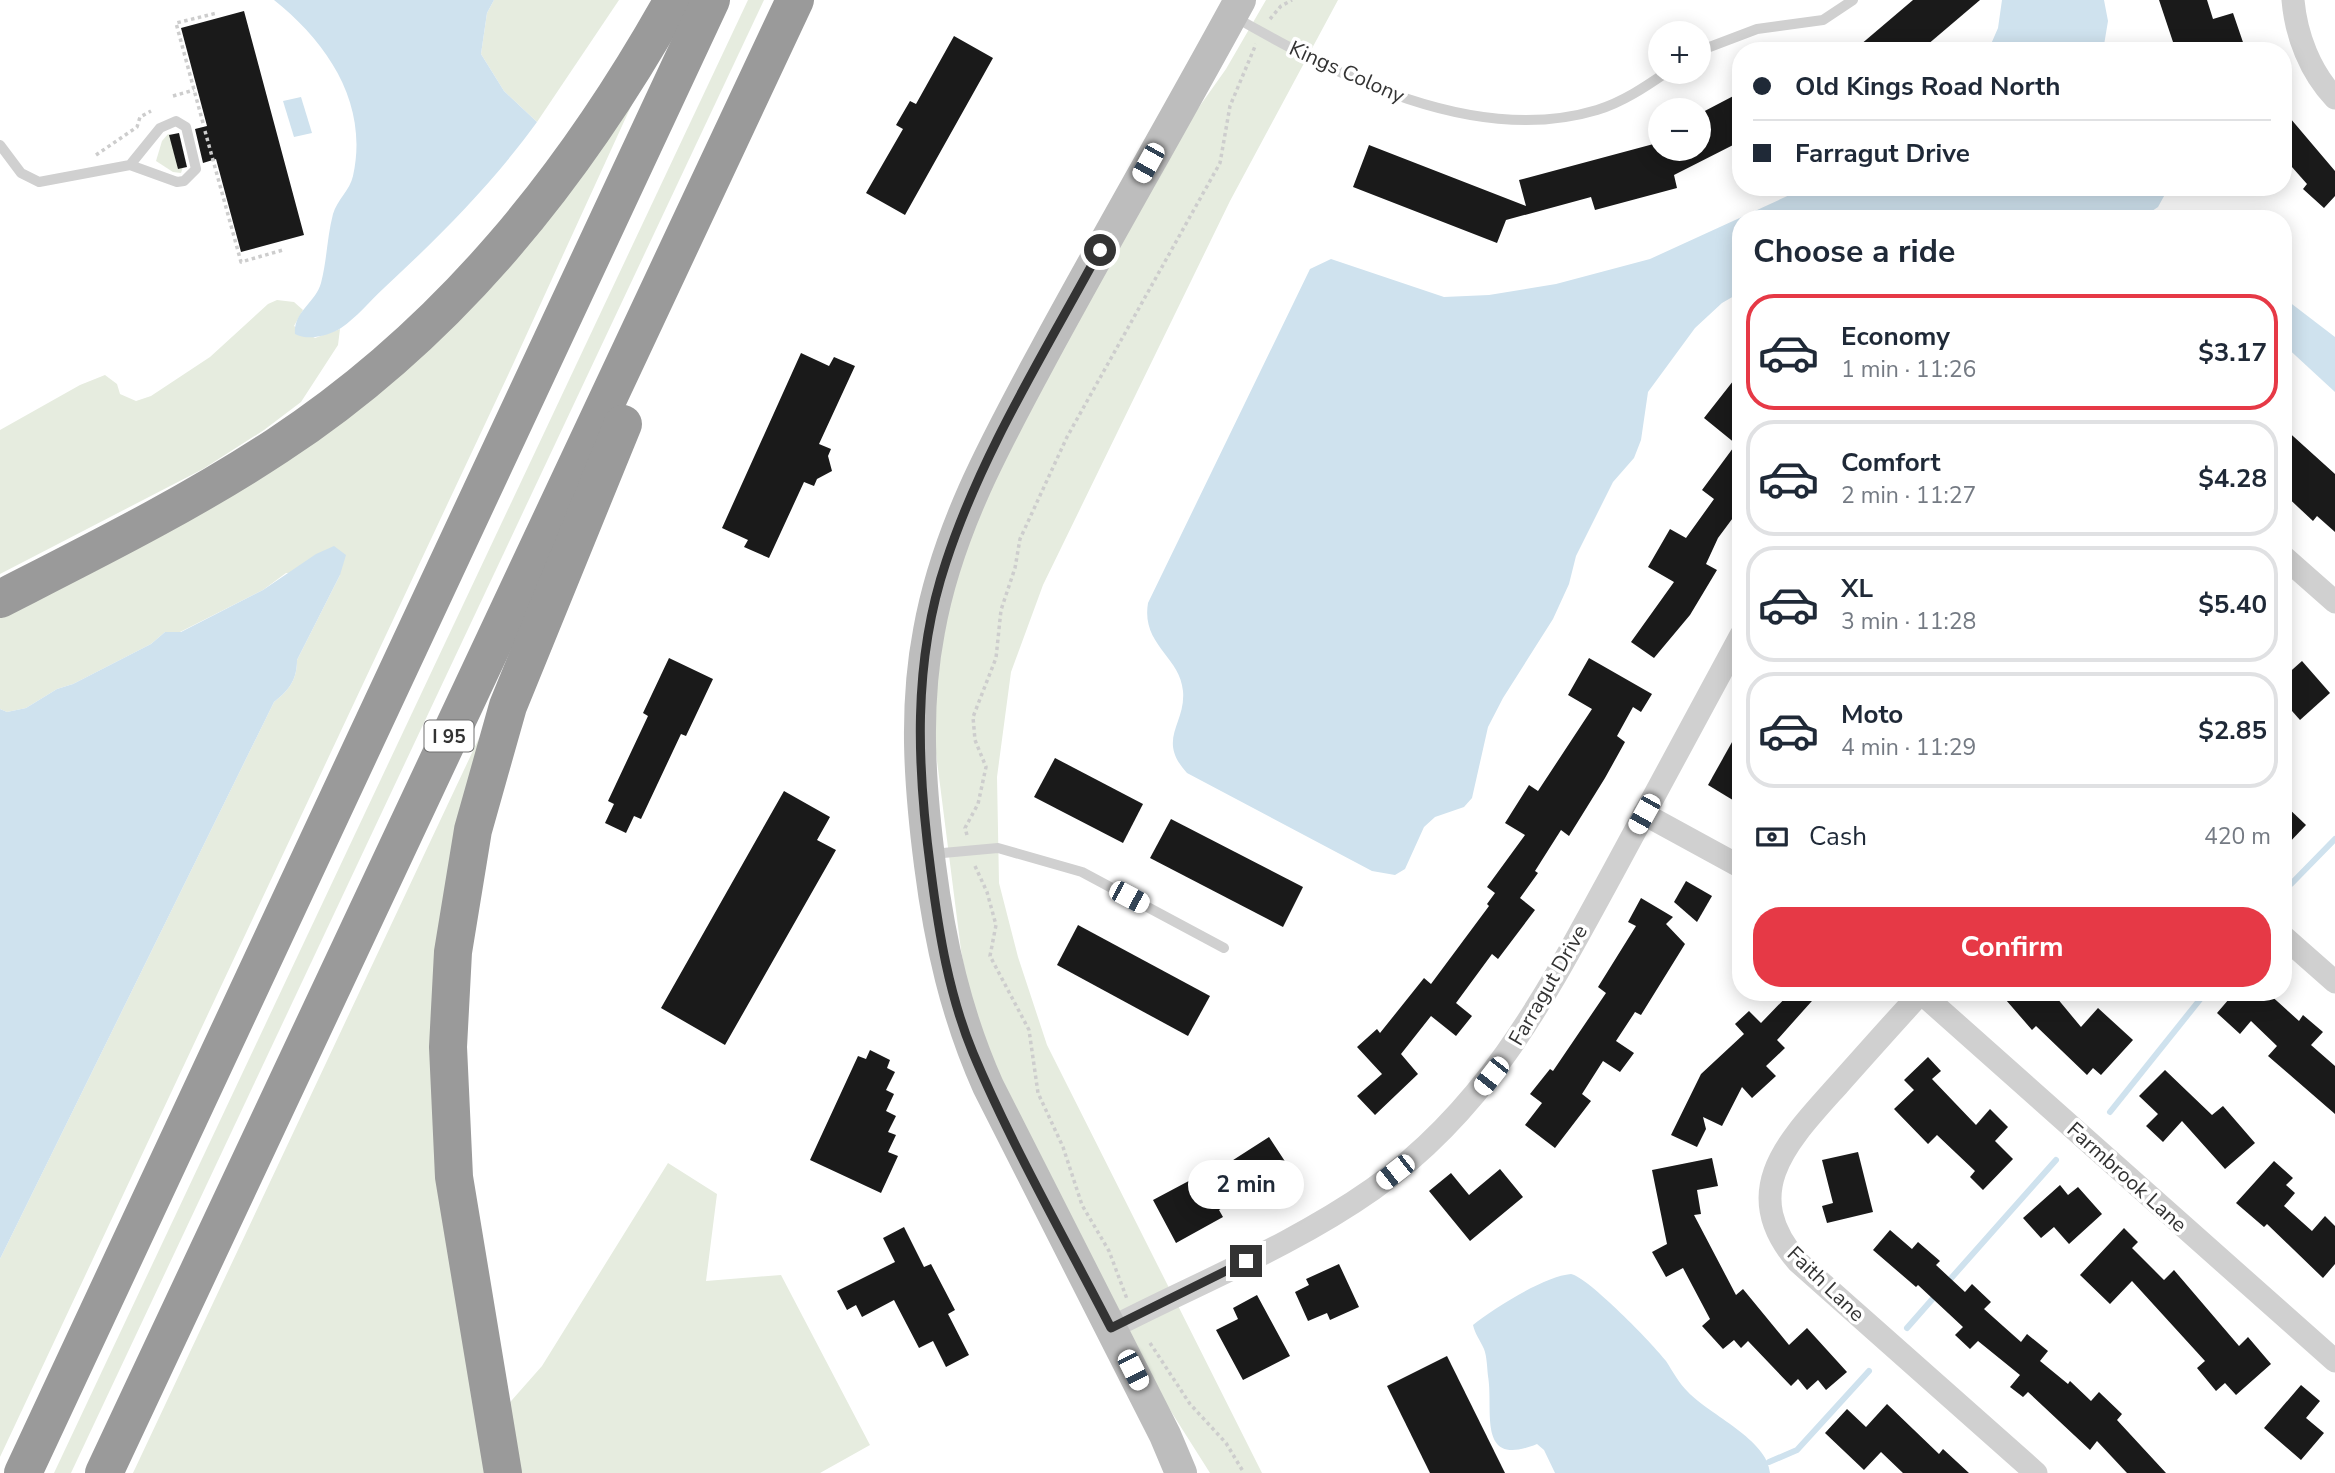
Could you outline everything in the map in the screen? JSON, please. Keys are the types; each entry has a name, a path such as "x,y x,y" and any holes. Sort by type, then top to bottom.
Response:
{"highway":[{"path":"0,599 227,478 279,444 373,375 475,278 556,185 623,86 673,0"},
{"path":"23,1473 711,0"},
{"name":"I 95","path":"104,1473 795,0"},
{"path":"503,1473 459,1220 448,1098 450,986 470,843 503,719 538,627 620,431 818,0"}],"street":[{"path":"2293,0 2304,47 2316,73 2335,98"},
{"path":"1181,1473 1166,1434 970,1045 947,969 929,854 920,756 921,693 929,628 956,533 981,469 1236,8"},
{"path":"2292,564 2335,602"},
{"name":"Farragut Drive","path":"1111,1328 1328,1218 1373,1189 1442,1130 1479,1091 1541,1004 1732,652"},
{"path":"1644,814 1732,862"},
{"path":"2292,944 2335,982"},
{"name":"Faith Lane","path":"1913,1001 1789,1142 1772,1175 1771,1212 1779,1238 1798,1262 2036,1473"},
{"name":"Farmbrook Lane","path":"1929,1001 2335,1361"},
{"path":"1166,1434 1194,1473"}],"lane":[{"path":"1711,46 1757,29 1823,20 1853,0"},
{"name":"Kings Colony","path":"1236,8 1367,85 1411,100 1471,114 1542,119 1584,114 1627,98 1649,84"},
{"path":"0,145 21,173 39,181 130,165 170,180 184,181 196,169 186,127 176,121 159,128 130,165"},
{"path":"929,854 998,848 1082,872 1224,948"}],"path":[{"path":"1273,12 1292,0"},
{"path":"217,13 176,23 241,262 283,250"},
{"path":"965,828 978,804 986,767 975,740 974,717 996,658 1001,610 1015,568 1020,539 1066,437 1220,163 1230,106 1253,49"},
{"path":"173,96 194,90"},
{"path":"91,159 136,127 141,117 151,111"},
{"path":"976,869 987,892 996,925 990,956 1033,1041 1038,1093 1063,1147 1082,1205 1110,1251 1126,1297"},
{"path":"1144,1334 1190,1405 1226,1443 1244,1473"}],"shaded area":[{"path":"494,0 619,0 537,122 504,91 481,54 487,13"},
{"path":"748,0 764,0 71,1473 54,1473"},
{"path":"1266,0 1338,0 1230,201 1043,585 1011,672 997,777 999,883 1018,957 1047,1045 1262,1473 1210,1473 1153,1383 989,1057 970,1000 961,950 933,720 945,617 971,528 1075,316 1170,148 1226,69"},
{"path":"654,56 509,373 0,1457 0,1259 274,702 294,679 297,660 340,575 286,573 263,590 180,632 165,632 151,644 73,684 57,689 26,708 7,712 0,709 0,608 335,417"},
{"path":"168,134 174,136 183,167 181,173 173,172 156,161 162,141"},
{"path":"277,300 294,302 303,310 294,326 315,338 340,329 338,345 301,402 264,430 203,469 0,574 0,430 80,385 105,375 117,384 120,394 136,401 151,396 210,357 268,304"},
{"path":"479,738 446,945 496,1473 133,1473"},
{"path":"668,1163 717,1194 706,1281 781,1275 870,1445 820,1473 516,1473 505,1408 542,1366"}],"water":[{"path":"274,0 494,0 487,13 481,54 504,91 537,122 484,188 425,249 347,324 318,337 295,334 295,326 321,283 333,214 353,176 355,124 340,77 327,56 294,17"},
{"path":"2002,0 2104,0 2108,21 2104,42 1992,42 1998,28"},
{"path":"301,97 312,133 294,137 283,101"},
{"path":"1787,196 2164,196 2154,210 1757,210"},
{"path":"1732,221 1732,297 1695,328 1648,392 1641,440 1634,458 1613,482 1576,556 1569,584 1553,619 1503,698 1488,727 1472,798 1464,807 1435,817 1424,827 1405,869 1395,875 1372,871 1187,773 1178,761 1173,741 1183,703 1183,691 1175,668 1150,630 1148,603 1310,269 1331,259 1444,297 1489,295 1556,284 1650,259"},
{"path":"2292,304 2335,337 2335,392 2292,352"},
{"path":"334,546 346,555 340,575 297,660 294,679 274,702 0,1259 0,709 7,712 26,708 57,689 73,684 151,644 165,632 181,632 263,590 316,554"},
{"path":"1571,1274 1591,1287 1635,1327 1666,1361 1688,1392 1749,1439 1767,1461 1770,1473 1555,1473 1544,1450 1537,1444 1518,1450 1504,1449 1496,1443 1490,1419 1486,1355 1473,1325 1534,1287"}],"building":[{"path":"1913,0 1980,0 1931,42 1864,42"},
{"path":"2159,0 2207,0 2213,19 2233,13 2243,42 2173,42"},
{"path":"244,11 304,235 241,252 216,159 203,163 195,129 207,126 181,28"},
{"path":"954,36 993,58 905,215 866,193 903,129 896,125 910,101 916,104"},
{"path":"1732,97 1732,146 1711,156 1711,108"},
{"path":"2292,120 2335,171 2335,196 2324,208 2303,189 2307,184 2292,167"},
{"path":"179,133 187,167 178,169 169,135"},
{"path":"1369,145 1526,206 1519,180 1648,145 1648,161 1702,161 1674,175 1677,188 1595,210 1591,197 1506,220 1497,243 1353,187"},
{"path":"801,353 829,366 834,357 855,366 819,444 831,449 828,456 832,471 817,479 814,486 804,482 769,558 744,547 748,540 722,528"},
{"path":"1732,382 1732,441 1704,418"},
{"path":"2292,435 2335,474 2335,532 2317,516 2313,521 2292,501"},
{"path":"1732,449 1732,519 1718,538 1706,564 1717,570 1690,615 1654,658 1631,642 1674,582 1648,567 1670,529 1686,538 1714,499 1702,490"},
{"path":"669,658 713,679 686,736 681,734 641,819 634,816 626,833 605,823 614,804 608,801 648,716 643,713"},
{"path":"1589,658 1652,694 1641,712 1633,707 1617,736 1625,742 1605,778 1569,836 1561,830 1535,871 1538,873 1520,898 1535,910 1498,959 1492,954 1456,1003 1472,1016 1456,1036 1431,1016 1401,1054 1418,1074 1375,1115 1357,1096 1382,1074 1357,1047 1377,1029 1380,1033 1424,978 1431,984 1489,906 1487,904 1495,893 1487,887 1525,835 1505,823 1529,785 1538,791 1592,709 1568,695"},
{"path":"2302,661 2330,693 2300,720 2292,711 2292,670"},
{"path":"1732,742 1732,800 1708,785"},
{"path":"1055,758 1143,804 1123,843 1034,797"},
{"path":"784,791 830,817 817,840 836,850 725,1045 661,1008"},
{"path":"2292,812 2306,825 2292,840"},
{"path":"1171,819 1303,887 1283,927 1150,858"},
{"path":"1686,881 1712,896 1697,922 1674,902"},
{"path":"1641,898 1673,917 1666,924 1685,944 1641,1015 1635,1012 1616,1041 1634,1053 1620,1072 1603,1061 1582,1094 1591,1101 1555,1148 1525,1125 1542,1103 1530,1094 1550,1069 1553,1071 1606,993 1598,987 1636,926 1628,922"},
{"path":"1078,925 1210,996 1188,1036 1057,965"},
{"path":"1782,1001 1812,1001 1777,1040 1785,1048 1766,1066 1776,1076 1752,1098 1742,1087 1722,1126 1703,1117 1706,1129 1697,1147 1671,1135 1701,1074 1744,1034 1735,1024 1749,1011 1761,1023"},
{"path":"2007,1001 2059,1001 2081,1027 2098,1008 2133,1040 2101,1075 2093,1068 2087,1075 2036,1026 2032,1030"},
{"path":"2227,1001 2277,1001 2299,1021 2303,1015 2323,1032 2311,1045 2335,1066 2335,1114 2268,1056 2277,1046 2251,1021 2240,1034 2217,1013"},
{"path":"870,1050 890,1060 887,1068 895,1072 886,1090 894,1094 886,1111 896,1116 888,1132 896,1135 888,1152 898,1156 881,1193 810,1160 858,1056 866,1059"},
{"path":"1928,1057 1941,1071 1932,1079 1976,1125 1990,1109 2008,1127 1995,1141 2013,1159 1983,1190 1970,1177 1975,1171 1937,1135 1928,1144 1894,1109 1914,1090 1904,1080"},
{"path":"2165,1070 2212,1115 2223,1106 2255,1143 2225,1169 2182,1121 2163,1142 2146,1126 2158,1114 2139,1096"},
{"path":"1269,1137 1288,1166 1219,1210 1223,1217 1176,1243 1153,1200 1200,1175 1202,1180"},
{"path":"1858,1152 1873,1212 1827,1223 1822,1206 1833,1203 1822,1160"},
{"path":"1712,1158 1718,1186 1697,1190 1701,1214 1694,1215 1736,1295 1743,1289 1789,1345 1807,1328 1847,1372 1826,1390 1818,1380 1807,1390 1798,1379 1791,1386 1748,1341 1741,1348 1734,1340 1723,1349 1702,1326 1710,1319 1683,1268 1666,1277 1652,1252 1667,1244 1652,1170"},
{"path":"2274,1161 2293,1178 2286,1185 2295,1193 2284,1206 2312,1231 2325,1216 2335,1226 2335,1264 2323,1278 2267,1224 2264,1227 2236,1203"},
{"path":"1500,1169 1523,1197 1470,1241 1429,1191 1451,1173 1469,1195"},
{"path":"2060,1185 2068,1195 2078,1187 2102,1214 2069,1244 2054,1227 2041,1238 2023,1218"},
{"path":"904,1227 924,1267 931,1264 955,1310 948,1314 969,1355 946,1367 933,1341 919,1348 894,1300 862,1317 856,1305 847,1310 837,1291 895,1262 883,1238"},
{"path":"2124,1228 2138,1242 2132,1248 2164,1280 2174,1270 2239,1346 2248,1337 2271,1364 2236,1395 2225,1383 2216,1391 2197,1368 2205,1361 2132,1281 2110,1304 2080,1275"},
{"path":"1890,1230 1912,1249 1918,1242 1940,1261 1936,1265 1965,1292 1972,1284 1991,1302 1984,1309 2021,1342 2027,1334 2048,1351 2040,1361 2068,1384 2070,1381 2091,1401 2099,1392 2122,1414 2117,1420 2166,1473 2127,1473 2097,1441 2090,1450 2028,1392 2023,1397 2010,1387 2020,1375 1978,1341 1970,1349 1955,1335 1963,1327 1918,1285 1916,1287 1873,1250"},
{"path":"1339,1264 1359,1307 1330,1320 1327,1313 1308,1321 1295,1292 1309,1285 1306,1279"},
{"path":"1257,1295 1290,1356 1243,1380 1216,1330 1238,1319 1233,1308"},
{"path":"1447,1356 1505,1473 1430,1473 1387,1386"},
{"path":"2301,1385 2320,1401 2306,1418 2324,1433 2301,1460 2264,1428"},
{"path":"1887,1404 1939,1454 1943,1449 1969,1473 1903,1473 1881,1452 1864,1470 1825,1433 1847,1409 1866,1427"}],"waterway":[{"path":"2292,883 2335,839"},
{"path":"2110,1112 2199,1001"},
{"path":"1946,1284 2056,1160"},
{"path":"1907,1328 1936,1295"},
{"path":"1769,1462 1797,1450 1869,1371"}],"route":[{"path":"1100,250 981,469 945,564 934,603 927,640 919,725 922,789 934,896 953,995 973,1054 1111,1328 1246,1261"}]}
